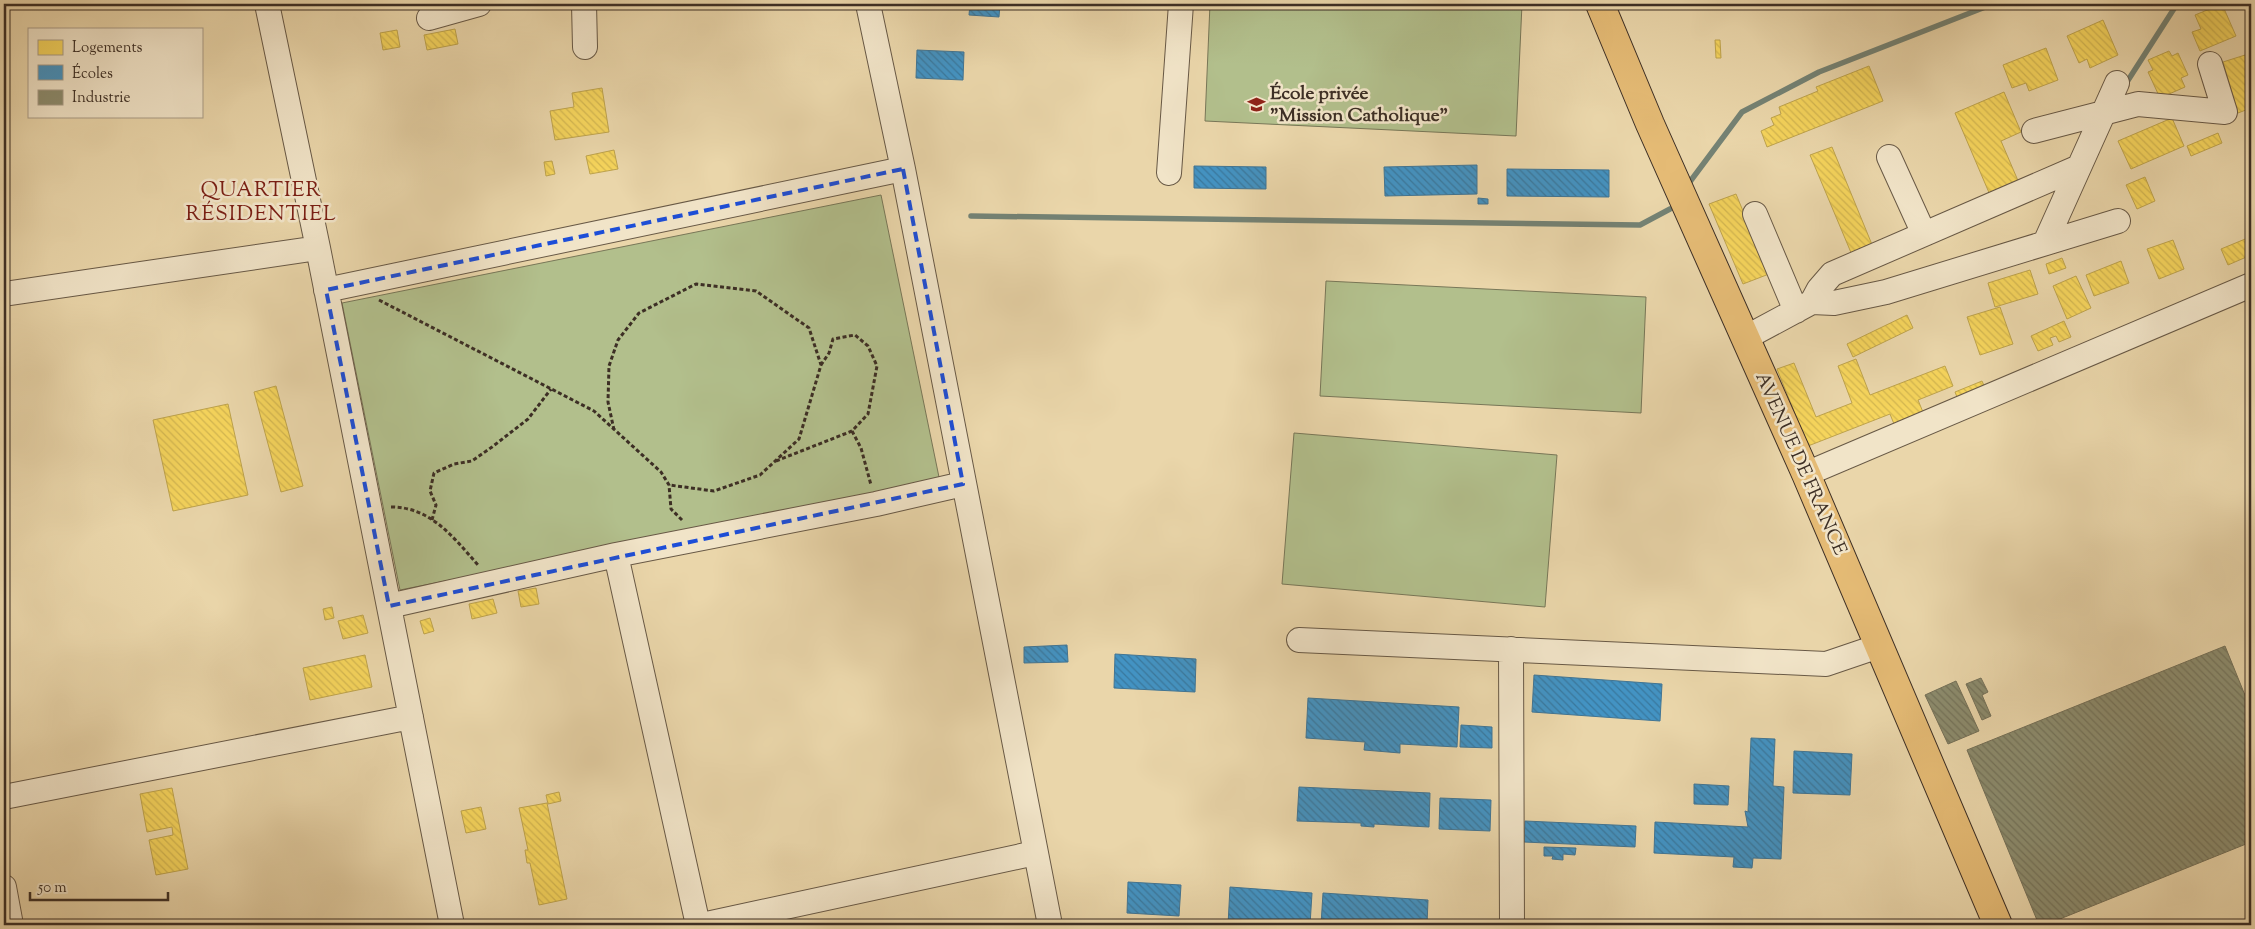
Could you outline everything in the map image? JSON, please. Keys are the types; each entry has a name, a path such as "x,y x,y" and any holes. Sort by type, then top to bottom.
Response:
{"main road":[{"name":"AVENUE DE FRANCE","path":"1600,4 1650,124 1806,474 1998,925"}],"street":[{"path":"267,4 318,248 452,925"},
{"path":"429,18 479,4"},
{"path":"584,4 585,47"},
{"path":"868,4 903,169 1050,925"},
{"path":"1169,173 1180,4"},
{"path":"2034,131 2138,104 2225,112 2210,64"},
{"path":"2045,243 2116,83"},
{"path":"1889,157 1924,234"},
{"path":"1745,338 1804,306 1832,274 2079,167"},
{"path":"326,290 903,169"},
{"path":"1754,214 1804,306"},
{"path":"1804,306 1834,303 1886,292 2118,221"},
{"path":"4,294 318,248"},
{"path":"1806,474 2251,285"},
{"path":"389,606 616,555 876,504 963,484"},
{"path":"616,555 698,925"},
{"path":"1299,640 1826,664 1879,646"},
{"path":"1511,650 1512,925"},
{"path":"4,797 411,717"},
{"path":"702,925 1035,853"},
{"path":"4,887 11,925"}],"path":[{"path":"370,281 372,296 594,411 661,472 669,485 671,509 692,531 695,540"},
{"path":"614,430 608,402 609,366 618,340 639,313 696,284 756,291 809,328 821,365"},
{"path":"669,485 714,491 760,475 773,462 799,439 821,365 829,352 833,339 855,336 868,346 878,366 868,414 852,432 773,462"},
{"path":"432,520 436,505 430,491 434,473 454,464 472,460 492,447 528,419 551,389"},
{"path":"852,432 861,448 876,504"},
{"path":"370,513 392,506 421,512 446,529 478,564 484,584"}],"highlighted area":[{"path":"903,169 963,484 389,606 326,290"}],"green space":[{"path":"1210,4 1522,4 1516,136 1205,121"},
{"path":"881,195 940,482 400,590 342,303"},
{"path":"1326,281 1646,297 1641,413 1320,396"},
{"path":"1294,433 1557,455 1545,607 1282,584"}],"building: Logements":[{"path":"2222,4 2236,36 2200,51 2192,32 2201,29 2195,15"},
{"path":"2103,20 2118,55 2090,68 2087,59 2079,63 2067,36"},
{"path":"455,29 458,44 427,50 424,35"},
{"path":"397,30 400,47 383,50 380,33"},
{"path":"1715,40 1720,40 1721,58 1716,58"},
{"path":"2046,48 2058,80 2029,91 2026,83 2012,88 2003,65"},
{"path":"2169,51 2172,56 2178,53 2188,75 2181,78 2185,87 2160,98 2148,72 2153,70 2148,60"},
{"path":"2245,55 2248,65 2251,64 2251,108 2238,113 2223,62"},
{"path":"1869,66 1883,101 1767,147 1761,131 1774,125 1771,118 1781,114 1779,107 1818,91 1816,87"},
{"path":"602,88 609,132 555,140 550,111 574,107 572,93"},
{"path":"2004,92 2021,132 2001,141 2019,183 1990,195 1955,113"},
{"path":"2172,118 2184,146 2131,169 2118,141"},
{"path":"2218,133 2222,143 2191,156 2187,146"},
{"path":"1832,147 1873,247 1852,255 1810,155"},
{"path":"614,150 618,169 590,174 586,156"},
{"path":"552,161 555,174 546,176 544,162"},
{"path":"2145,177 2155,201 2137,209 2126,185"},
{"path":"1736,194 1769,274 1743,284 1709,204"},
{"path":"2250,237 2251,255 2228,265 2221,249"},
{"path":"2173,240 2184,269 2159,279 2147,249"},
{"path":"2062,258 2066,268 2049,274 2046,264"},
{"path":"2121,261 2129,283 2094,296 2086,275"},
{"path":"2030,270 2038,294 1995,307 1988,283"},
{"path":"2076,276 2091,308 2067,319 2053,286"},
{"path":"2000,307 2013,344 1980,355 1967,317"},
{"path":"1907,315 1913,328 1853,357 1847,344"},
{"path":"2064,321 2071,337 2059,342 2056,336 2050,338 2053,345 2038,351 2031,336"},
{"path":"1856,359 1870,395 1945,366 1953,386 1918,400 1925,417 1896,429 1890,414 1808,446 1777,369 1794,363 1816,417 1852,403 1838,366"},
{"path":"1982,381 1986,390 1959,402 1955,392"},
{"path":"276,386 303,486 281,492 254,392"},
{"path":"228,404 248,495 173,511 153,420"},
{"path":"536,588 539,604 521,607 518,591"},
{"path":"493,599 497,613 472,619 469,604"},
{"path":"332,607 334,618 325,620 323,609"},
{"path":"363,615 368,633 343,639 338,621"},
{"path":"430,618 434,631 424,634 420,621"},
{"path":"365,655 372,687 310,700 303,668"},
{"path":"172,788 188,869 156,875 149,840 173,835 172,827 147,832 140,794"},
{"path":"559,792 561,801 548,804 546,795"},
{"path":"547,803 567,899 539,905 530,863 527,863 525,850 528,850 519,808"},
{"path":"481,807 486,829 466,833 461,811"}],"building: Écoles":[{"path":"886,4 922,4 922,9 886,8"},
{"path":"970,4 1000,4 999,17 969,15"},
{"path":"917,50 964,52 963,80 916,78"},
{"path":"1477,165 1477,194 1385,196 1384,167"},
{"path":"1194,166 1266,167 1266,189 1194,188"},
{"path":"1507,169 1609,170 1609,197 1507,196"},
{"path":"1478,198 1488,199 1488,204 1478,204"},
{"path":"1067,645 1068,662 1024,663 1024,647"},
{"path":"1115,654 1196,659 1195,692 1114,688"},
{"path":"1534,675 1662,684 1660,721 1532,712"},
{"path":"1308,698 1459,707 1457,747 1400,744 1400,753 1364,750 1365,742 1306,738"},
{"path":"1461,725 1492,727 1492,748 1460,747"},
{"path":"1751,738 1775,739 1773,786 1784,787 1781,859 1753,858 1752,868 1733,867 1734,857 1654,853 1655,822 1748,827 1745,811 1748,812"},
{"path":"1794,751 1852,754 1850,795 1793,793"},
{"path":"1694,784 1729,786 1728,805 1694,804"},
{"path":"1299,787 1430,793 1429,827 1374,824 1374,827 1361,826 1361,823 1297,821"},
{"path":"1440,798 1491,800 1490,831 1439,829"},
{"path":"1525,821 1636,826 1635,847 1524,842"},
{"path":"1544,847 1576,848 1575,855 1563,854 1563,860 1552,859 1553,856 1544,856"},
{"path":"1128,882 1181,885 1179,916 1127,913"},
{"path":"1230,887 1312,893 1310,925 1228,925"},
{"path":"1323,893 1428,900 1427,925 1321,925"}],"building: Industrie":[{"path":"2225,646 2251,710 2251,842 2045,925 2039,925 1967,750"},
{"path":"1981,678 1988,692 1982,695 1991,716 1982,720 1966,684"},
{"path":"1956,681 1979,731 1948,744 1925,695"}],"waterway":[{"path":"1689,183 1742,112 1819,72 1993,4"},
{"path":"2125,85 2177,4"},
{"path":"971,216 1640,225 1670,209"}],"place":[{"name":"École privée \"Mission Catholique\"","path":"1256,105"}],"district":[{"name":"QUARTIER RÉSIDENTIEL","path":"261,203"}]}
